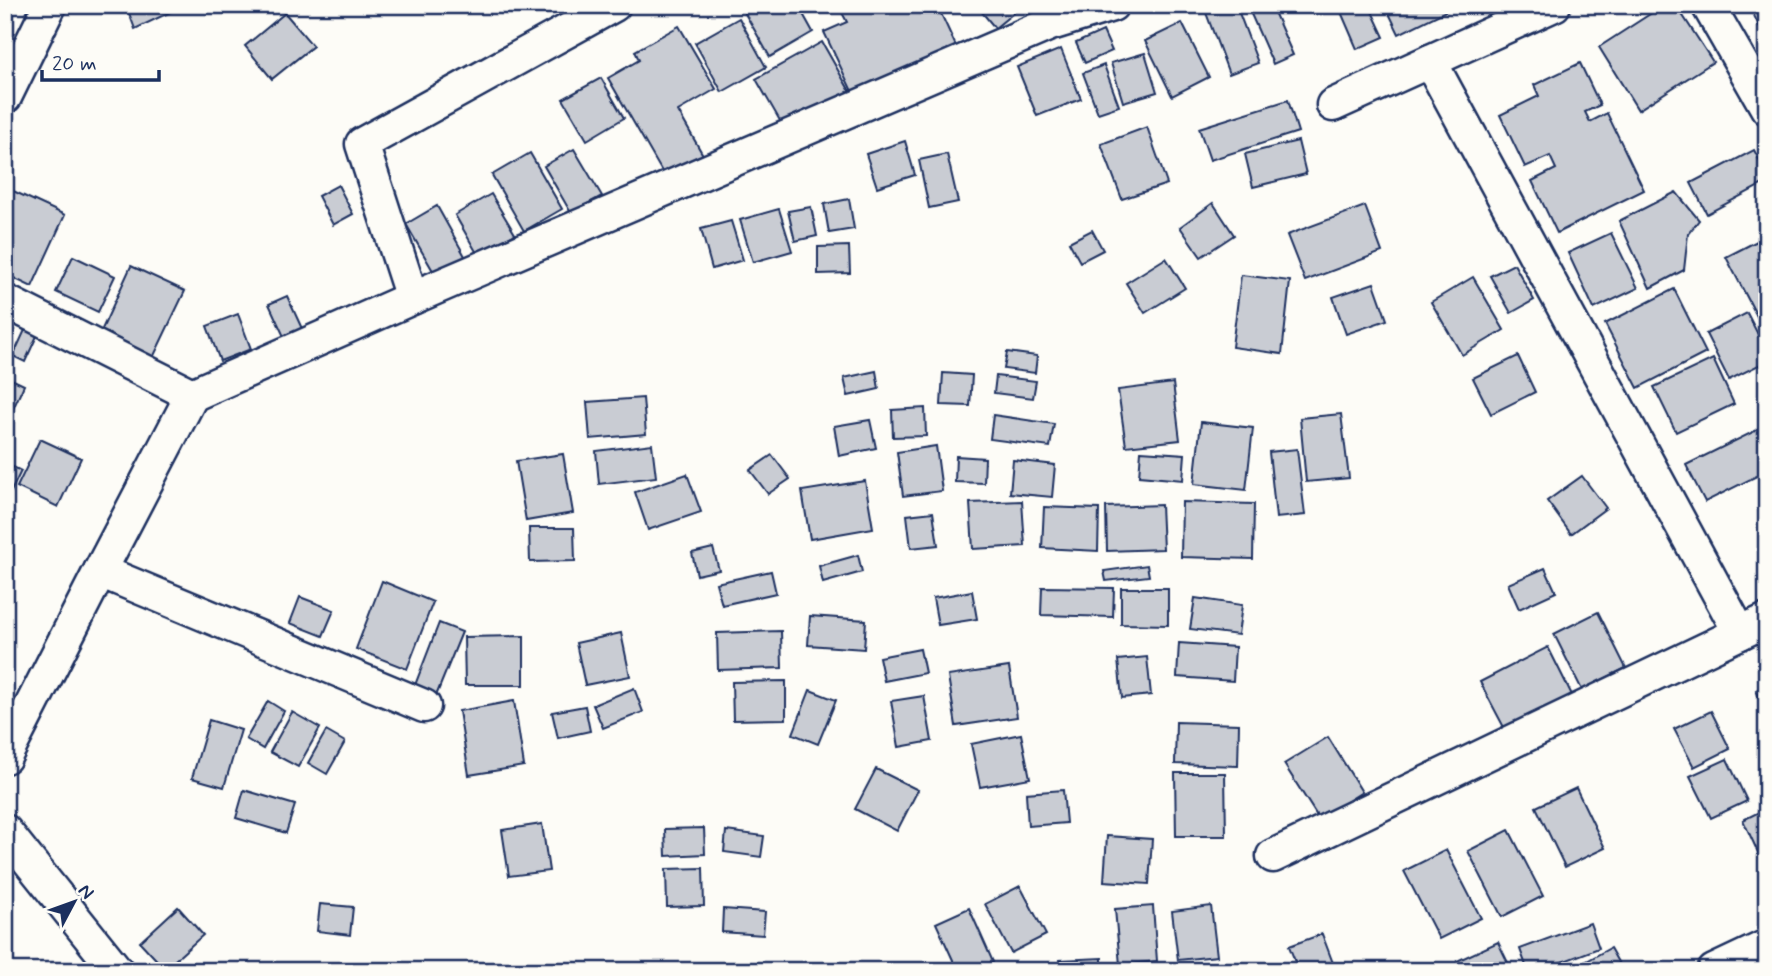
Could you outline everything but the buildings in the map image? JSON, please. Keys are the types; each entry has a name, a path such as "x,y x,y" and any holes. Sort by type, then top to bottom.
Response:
{"street":[{"path":"5,97 50,5"},
{"path":"412,298 362,144 614,5"},
{"path":"5,757 192,395 1061,15 1112,5"},
{"path":"1334,105 1554,5"},
{"path":"1708,5 1767,108"},
{"path":"1273,856 1753,626 1430,61"},
{"path":"5,301 192,395"},
{"path":"100,571 424,706"},
{"path":"5,831 117,971"},
{"path":"1714,971 1767,946"}]}
